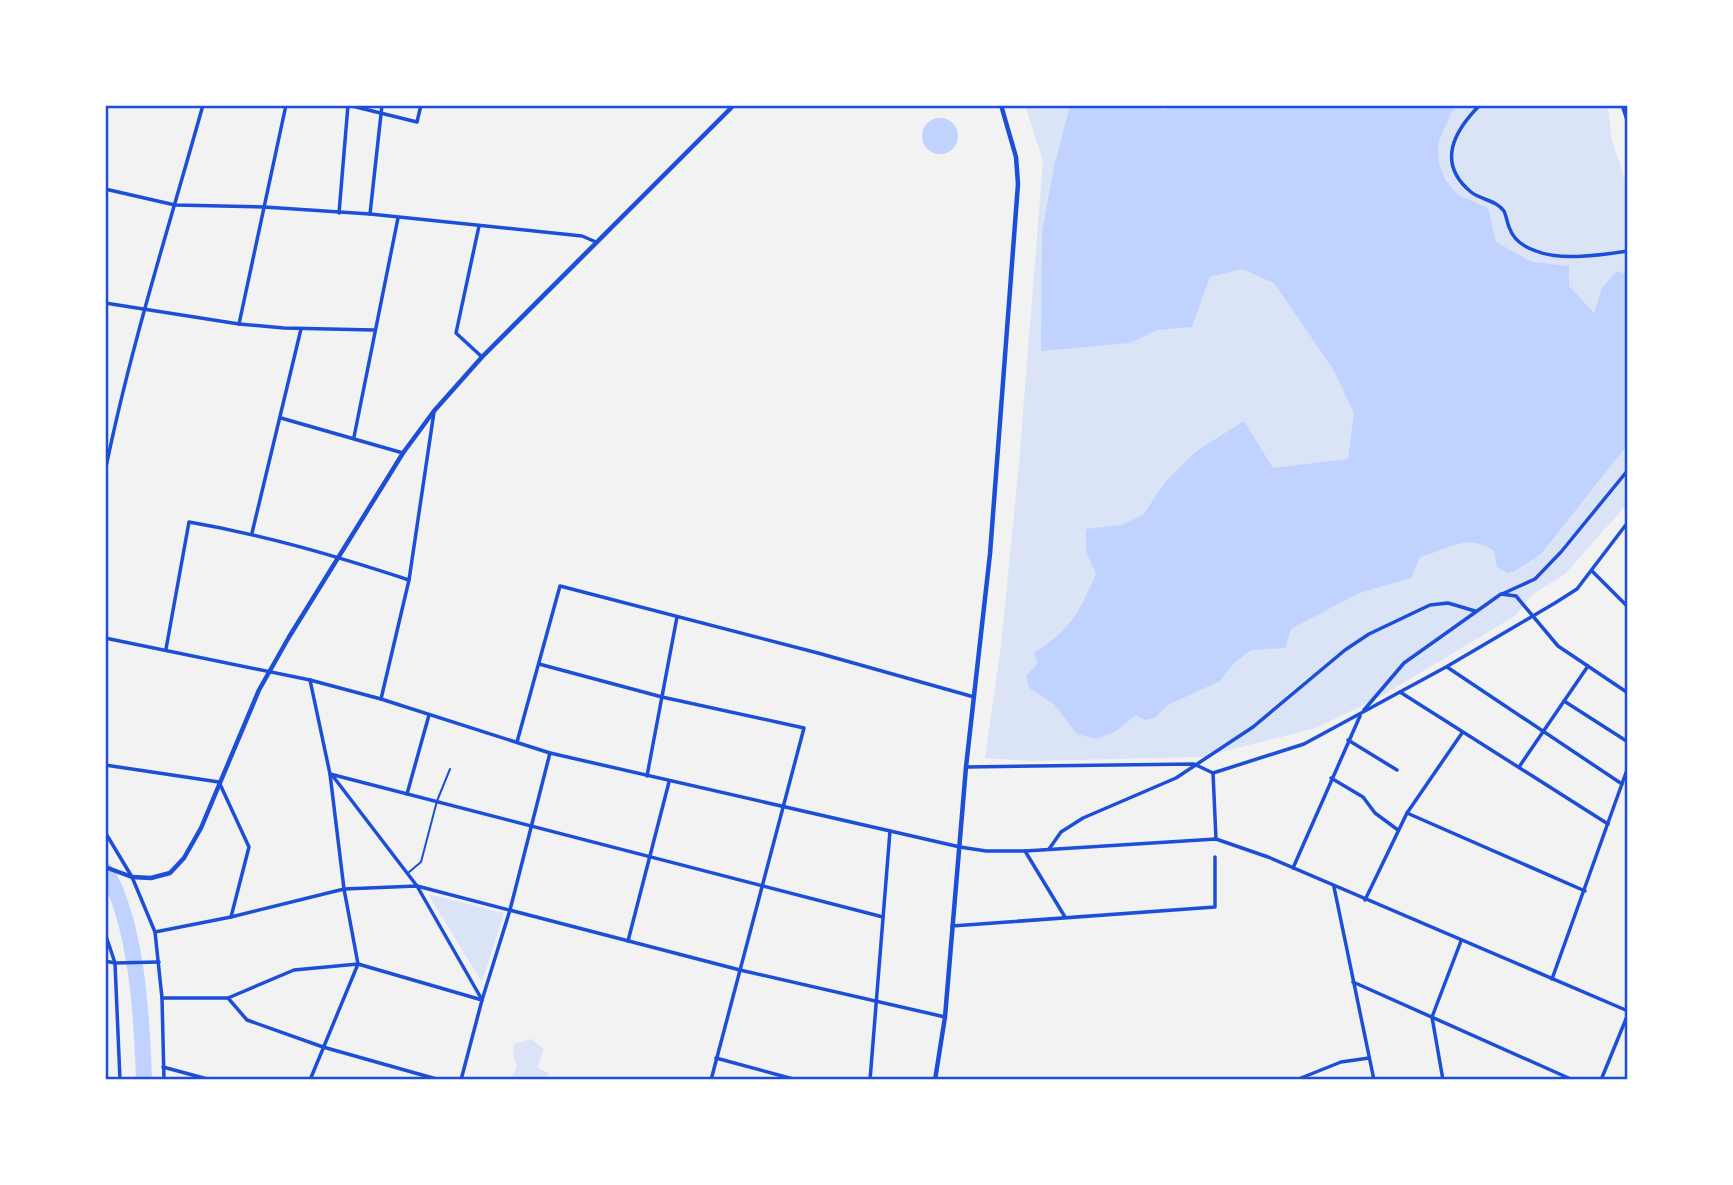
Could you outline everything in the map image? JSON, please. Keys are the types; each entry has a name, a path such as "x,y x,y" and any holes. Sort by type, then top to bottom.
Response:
{"street":[{"path":"105,472 143,310 203,105"},
{"path":"239,324 286,105"},
{"path":"339,213 348,105 417,122 421,105"},
{"path":"370,214 382,105"},
{"path":"105,867 132,877 151,878 170,873 184,858 201,828 260,690 289,636 403,453 434,411 482,357 734,105"},
{"path":"935,1080 945,1017 966,766 991,541 1018,184 1016,158 1001,105"},
{"path":"1480,105 1466,118 1457,133 1452,149 1452,166 1459,179 1473,194 1492,201 1504,212 1509,229 1517,240 1537,252 1559,255 1581,256 1628,251"},
{"path":"1622,105 1628,123"},
{"path":"105,189 175,205 264,207 370,214 582,236 596,242"},
{"path":"354,437 398,218"},
{"path":"479,226 456,333 482,357"},
{"path":"105,303 239,324 301,329 374,330"},
{"path":"252,533 301,329"},
{"path":"381,699 410,580 434,411"},
{"path":"280,417 403,453"},
{"path":"1293,868 1362,713 1404,663 1501,594 1535,579 1561,552 1628,470"},
{"path":"166,649 189,522 252,533 410,580"},
{"path":"966,766 1194,764 1213,773 1304,744 1447,667 1577,589 1628,522"},
{"path":"1592,570 1628,607"},
{"path":"517,742 560,586 974,697"},
{"path":"1501,594 1516,596 1558,646 1628,694"},
{"path":"1049,849 1061,832 1083,818 1176,778 1253,727 1345,650 1369,634 1430,605 1448,603 1475,611"},
{"path":"646,776 677,617"},
{"path":"105,638 310,680 381,699 550,752 668,782 960,847 986,851 1025,850 1216,839 1247,848 1628,1013 1601,1080"},
{"path":"539,664 662,697 804,728 711,1080"},
{"path":"1519,767 1588,666"},
{"path":"1447,667 1622,784"},
{"path":"310,680 330,774 344,889 358,964 310,1080"},
{"path":"1400,692 1608,824"},
{"path":"1564,701 1628,742"},
{"path":"407,794 429,714"},
{"path":"1365,900 1407,813 1463,732"},
{"path":"1348,740 1397,770"},
{"path":"461,1080 550,752"},
{"path":"105,765 219,782"},
{"path":"1552,979 1628,767"},
{"path":"1213,773 1216,839"},
{"path":"330,774 883,917"},
{"path":"330,774 416,886 482,1000"},
{"path":"1331,778 1363,797 1376,813 1398,830"},
{"path":"219,782 249,847 231,917"},
{"path":"628,941 668,782"},
{"path":"1407,813 1585,891"},
{"path":"870,1080 890,831"},
{"path":"105,832 132,877 155,932 162,998 164,1080"},
{"path":"1025,850 1065,918"},
{"path":"953,926 1215,906 1215,857"},
{"path":"155,932 231,917 344,889 416,886 740,970 945,1017"},
{"path":"1334,886 1374,1080"},
{"path":"105,933 115,963 120,1080"},
{"path":"1443,1080 1432,1017 1461,941"},
{"path":"105,961 159,962"},
{"path":"162,998 228,998 294,970 358,964 482,1000"},
{"path":"1353,982 1573,1080"},
{"path":"228,998 247,1020 323,1047 440,1080"},
{"path":"716,1058 797,1080"},
{"path":"1296,1080 1341,1062 1369,1058"},
{"path":"163,1067 211,1080"}],"lane":[{"path":"407,874 421,862 437,801 450,769"}],"shaded area":[{"path":"1025,105 1608,105 1612,141 1628,188 1628,503 1565,574 1533,594 1515,616 1378,698 1316,728 1202,757 1031,761 985,758 1001,646 1019,463 1043,161"},
{"path":"428,894 504,913 482,982"},
{"path":"531,1039 544,1049 537,1067 548,1073 547,1080 511,1080 517,1065 513,1057 514,1044"}],"water":[{"path":"1070,105 1156,105 1164,110 1176,105 1457,105 1438,143 1439,163 1446,181 1458,195 1488,208 1496,242 1532,262 1569,266 1569,286 1594,313 1602,288 1617,271 1628,275 1628,444 1541,554 1515,571 1508,573 1497,567 1494,551 1475,543 1457,544 1420,557 1411,578 1359,593 1291,629 1285,648 1251,650 1234,663 1220,681 1168,705 1155,718 1144,720 1136,715 1116,731 1097,739 1077,734 1054,704 1029,688 1026,676 1038,663 1034,653 1057,636 1073,619 1096,574 1086,551 1086,529 1121,525 1143,515 1166,481 1195,452 1244,421 1273,468 1348,459 1354,413 1333,369 1274,283 1242,269 1210,277 1192,327 1157,330 1130,343 1041,351 1042,232 1054,167"},
{"path":"940,118 953,123 958,136 953,149 940,154 927,149 922,136 927,123"}],"waterway":[{"path":"105,870 116,891 131,943 142,1029 144,1080"}]}
